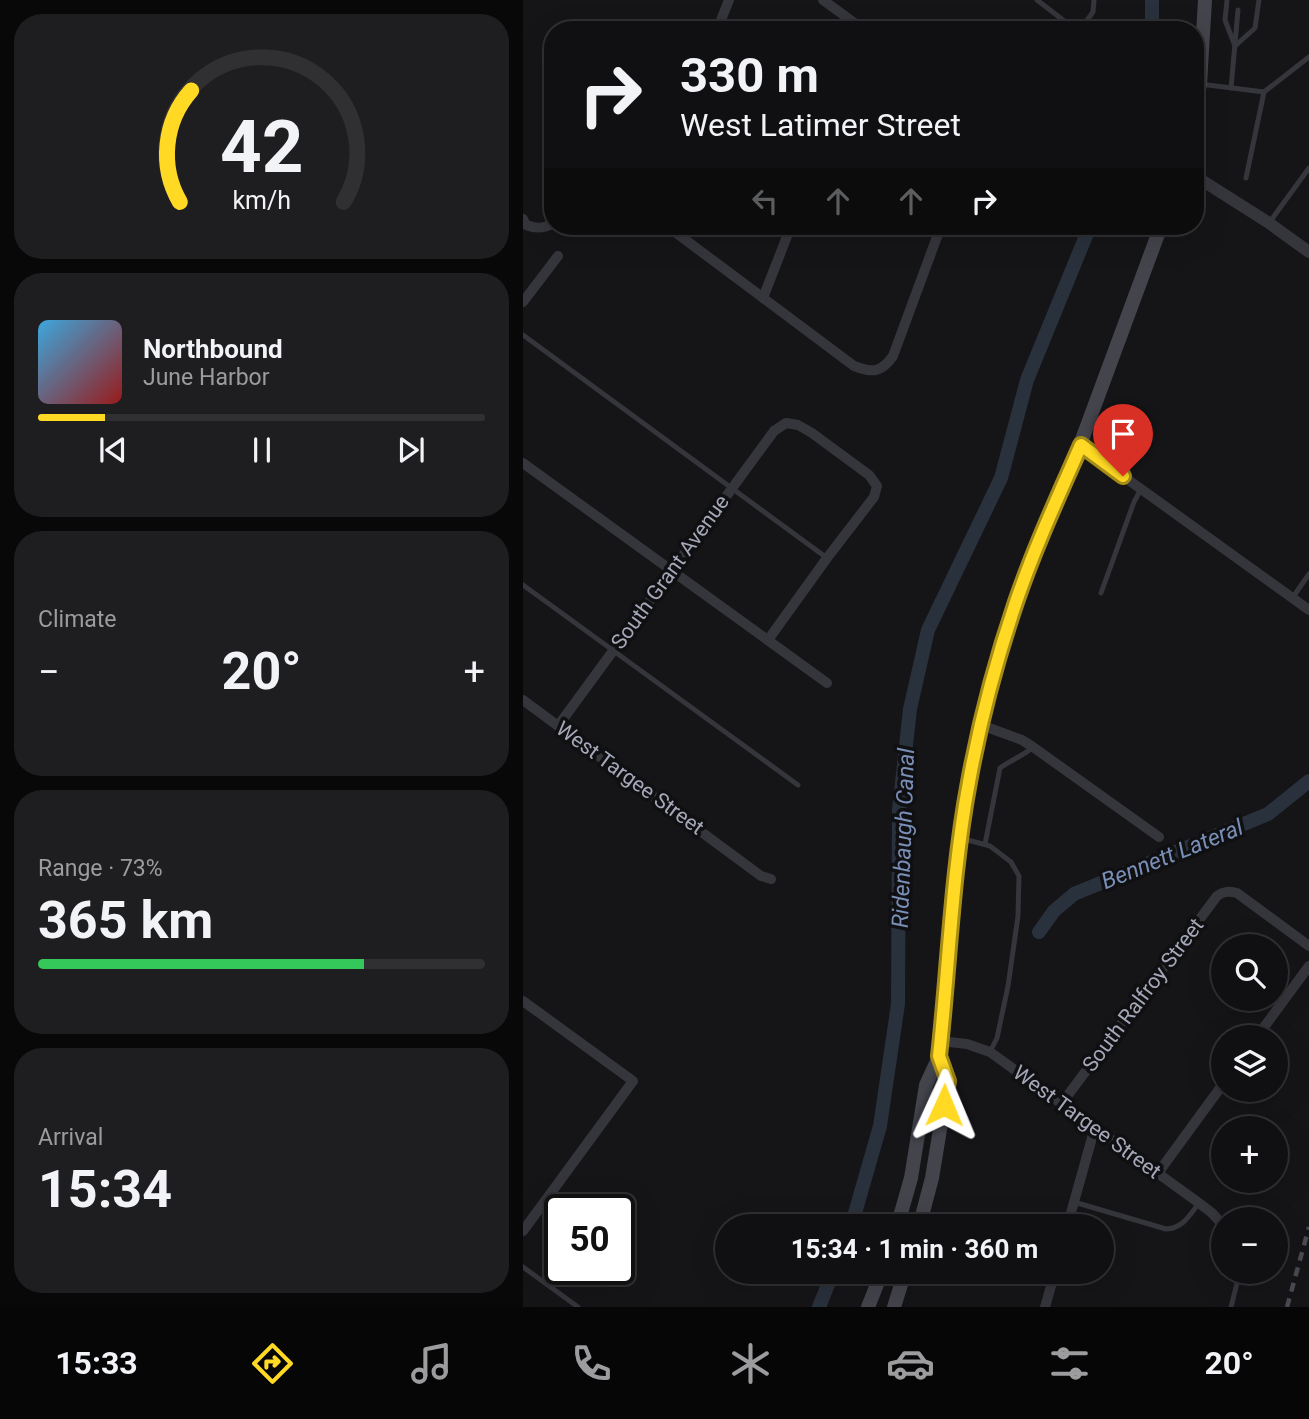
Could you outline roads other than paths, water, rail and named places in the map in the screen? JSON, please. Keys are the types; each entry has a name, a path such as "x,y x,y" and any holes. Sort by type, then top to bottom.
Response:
{"main road":[{"path":"1204,21 1205,0"},
{"path":"901,1214 911,1178 926,1085 939,1056 956,876 968,783 989,691 1016,601 1081,445 1158,235"},
{"path":"922,1214 932,1178 948,1081 939,1056"},
{"path":"868,1307 877,1284"},
{"path":"894,1307 901,1284"}],"street":[{"path":"721,21 729,0"},
{"path":"823,0 852,21"},
{"path":"1204,182 1309,252"},
{"path":"523,219 526,225 544,227"},
{"path":"679,235 854,366 865,370 877,370 887,365 893,356 938,235"},
{"path":"763,298 788,235"},
{"path":"523,302 558,256"},
{"name":"South Grant Avenue","path":"558,726 774,431 786,423 798,425 812,433 869,475 877,486 874,497 827,558"},
{"path":"1081,445 1309,610"},
{"path":"523,463 827,683"},
{"path":"768,640 827,558"},
{"name":"West Targee Street","path":"523,701 762,876 771,879"},
{"path":"981,725 1022,740 1159,836"},
{"name":"South Ralfroy Street","path":"1062,1103 1217,896 1226,891 1237,893 1309,946"},
{"path":"1266,1025 1309,966"},
{"path":"523,1001 633,1080 523,1231"},
{"name":"West Targee Street","path":"941,1041 966,1044 990,1052 1211,1212"},
{"path":"1158,1173 1211,1100"},
{"path":"1071,1214 1095,1127"},
{"path":"1045,1307 1051,1284"}],"lane":[{"path":"1037,0 1066,21"},
{"path":"1086,21 1093,12 1094,0"},
{"path":"1227,0 1225,20 1235,46"},
{"path":"1235,46 1255,28 1259,0"},
{"path":"1231,88 1238,10"},
{"path":"1246,178 1264,92 1309,57"},
{"path":"1204,85 1264,92"},
{"path":"1269,223 1309,168"},
{"path":"523,334 827,558"},
{"path":"1101,593 1141,489"},
{"path":"1292,598 1309,574"},
{"path":"523,585 798,785"},
{"path":"985,844 1000,768 1009,761 1020,758 1033,747"},
{"path":"961,838 990,846 1011,862 1019,876 1018,916 1008,986 997,1038 990,1052"},
{"path":"1074,1202 1166,1229 1183,1224 1199,1203"},
{"path":"523,1267 578,1307"},
{"path":"1231,1307 1236,1284"}],"waterway":[{"name":"Ridenbaugh Canal","path":"1152,0 1152,21"},
{"name":"Ridenbaugh Canal","path":"855,1214 880,1126 898,1004 899,810 910,709 928,630 1001,478 1027,380 1086,235"},
{"name":"Bennett Lateral","path":"1039,932 1054,911 1074,894 1268,814 1309,781"},
{"name":"Ridenbaugh Canal","path":"819,1307 828,1284"}],"railway":[{"path":"1287,1307 1309,1227"}]}
